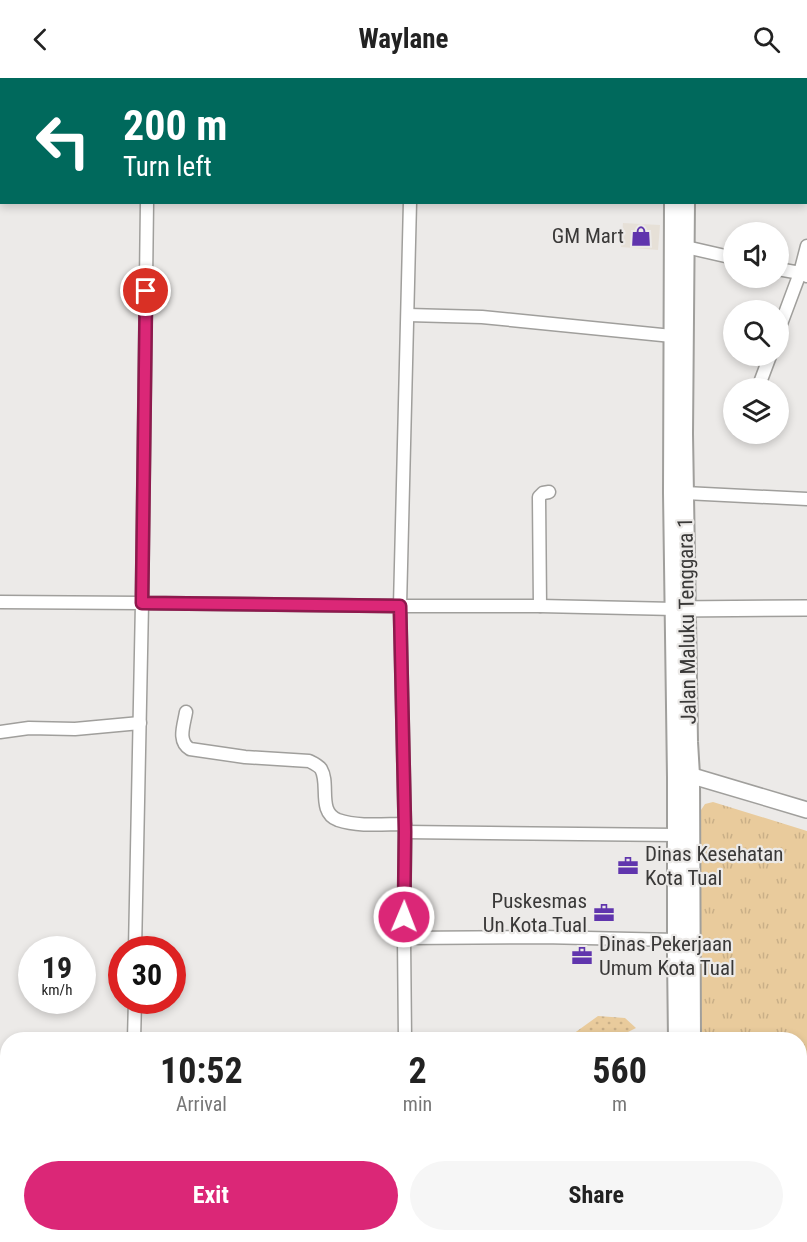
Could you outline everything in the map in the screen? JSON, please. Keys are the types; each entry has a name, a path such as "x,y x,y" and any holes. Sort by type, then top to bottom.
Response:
{"main road":[{"name":"Jalan Maluku Tenggara 1","path":"673,204 672,493 680,609 692,1032"},
{"name":"Jalan Maluku Tenggara 1","path":"680,609 685,494 686,204"},
{"name":"Jalan Maluku Tenggara 1","path":"677,1032 676,835 684,779"}],"street":[{"path":"135,936 147,204"},
{"path":"405,1032 405,828 400,606 410,204"},
{"path":"789,307 803,275 807,246"},
{"path":"686,247 723,255"},
{"path":"408,315 482,317 672,336"},
{"path":"540,606 539,497 549,492"},
{"path":"685,494 807,499"},
{"path":"0,602 680,609 807,608"},
{"path":"186,712 182,741 190,749 245,757 309,760 317,765 321,770 326,808 331,816 338,820 405,828 676,835"},
{"path":"0,732 29,728 75,729 140,723"},
{"path":"684,779 807,810"},
{"path":"684,779 807,820"},
{"path":"404,938 542,937 676,940"},
{"path":"134,1032 135,1014"}],"shaded area":[{"name":"GM Mart","path":"623,223 660,225 658,250 621,247"}],"green space":[{"path":"713,802 807,831 807,1032 701,1032 699,813 705,804"},
{"path":"598,1016 625,1018 636,1028 628,1032 576,1032"}],"place":[{"name":"GM Mart","path":"641,236"},
{"name":"Dinas Kesehatan Kota Tual","path":"628,866"},
{"name":"Puskesmas Un Kota Tual","path":"604,913"},
{"name":"Dinas Pekerjaan Umum Kota Tual","path":"582,956"}],"route":[{"path":"146,291 142,603 400,606 405,832 404,917"}]}
